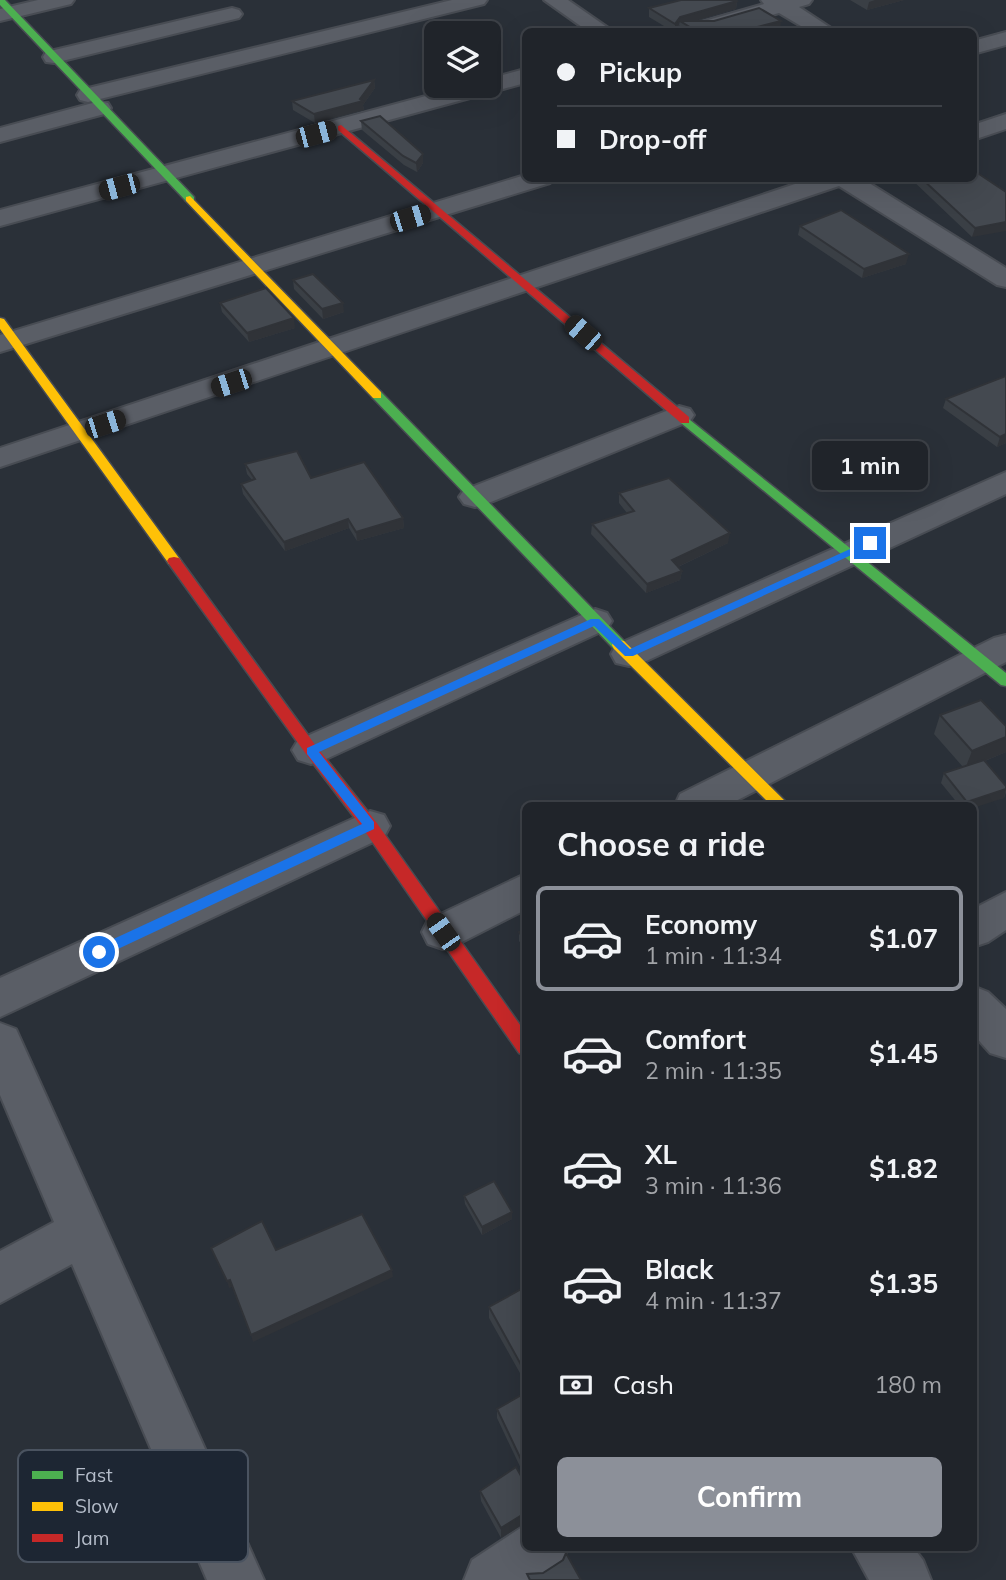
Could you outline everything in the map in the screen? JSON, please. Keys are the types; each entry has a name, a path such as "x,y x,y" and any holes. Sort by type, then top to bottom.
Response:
{"street":[{"path":"4,9 64,0"},
{"path":"214,0 270,51"},
{"path":"0,135 94,101 270,51 477,0"},
{"path":"554,0 598,28"},
{"path":"699,28 776,3 802,0"},
{"path":"776,3 820,28"},
{"path":"4,9 255,265 332,349 595,621 778,802"},
{"path":"54,57 232,14"},
{"path":"977,47 1004,40"},
{"path":"0,218 341,128 522,77"},
{"path":"977,132 1006,121"},
{"path":"341,128 436,211 847,553 998,663 700,802"},
{"path":"522,1043 370,826 311,751 180,566 4,335 255,265 528,182"},
{"path":"0,458 829,182"},
{"path":"848,182 1006,279"},
{"path":"475,497 679,415"},
{"path":"629,654 1006,482"},
{"path":"311,751 595,621"},
{"path":"0,998 370,826"},
{"path":"443,932 522,892"},
{"path":"977,927 1006,909"},
{"path":"977,1008 1006,1039"},
{"path":"0,1043 179,1450"},
{"path":"0,1278 83,1232"},
{"path":"492,1580 534,1551"},
{"path":"882,1551 902,1580"},
{"path":"228,1562 236,1580"}],"building":[{"path":"681,0 737,1 680,17 675,24 649,8"},
{"path":"759,8 781,21 754,28 691,28 680,21 714,21"},
{"path":"374,80 360,99 363,101 314,114 292,101"},
{"path":"380,116 423,154 416,163 403,156 361,121"},
{"path":"977,173 1006,192 1006,222 975,228 925,182 977,182"},
{"path":"841,210 909,254 864,269 800,226"},
{"path":"313,274 343,303 322,309 293,280"},
{"path":"266,288 294,318 247,333 220,303"},
{"path":"1006,376 1006,434 1000,437 946,399"},
{"path":"297,451 311,478 364,462 403,518 356,532 348,519 284,542 241,484 255,479 245,464"},
{"path":"669,478 730,533 672,560 682,571 647,584 592,524 634,511 619,493"},
{"path":"981,700 1006,726 1006,737 972,751 940,715"},
{"path":"984,760 1006,789 967,802 944,773"},
{"path":"494,1181 512,1212 482,1227 464,1196"},
{"path":"362,1214 392,1270 251,1335 230,1280 227,1281 211,1248 262,1221 276,1250"},
{"path":"522,1289 522,1367 489,1307"},
{"path":"522,1395 522,1462 497,1409"},
{"path":"516,1467 522,1478 522,1515 501,1528 480,1491"},
{"path":"566,1553 581,1580 530,1580 527,1574 543,1573 563,1560"}],"traffic: fast":[{"path":"0,0 190,199"},
{"path":"377,395 619,645"},
{"path":"685,420 1006,681"}],"traffic: slow":[{"path":"190,199 377,395"},
{"path":"0,321 174,561"},
{"path":"619,645 778,802"}],"traffic: jam":[{"path":"341,128 685,420"},
{"path":"174,561 311,750 370,826 522,1043"}],"route":[{"path":"99,952 370,826 311,751 595,621 629,654 870,543"}]}
